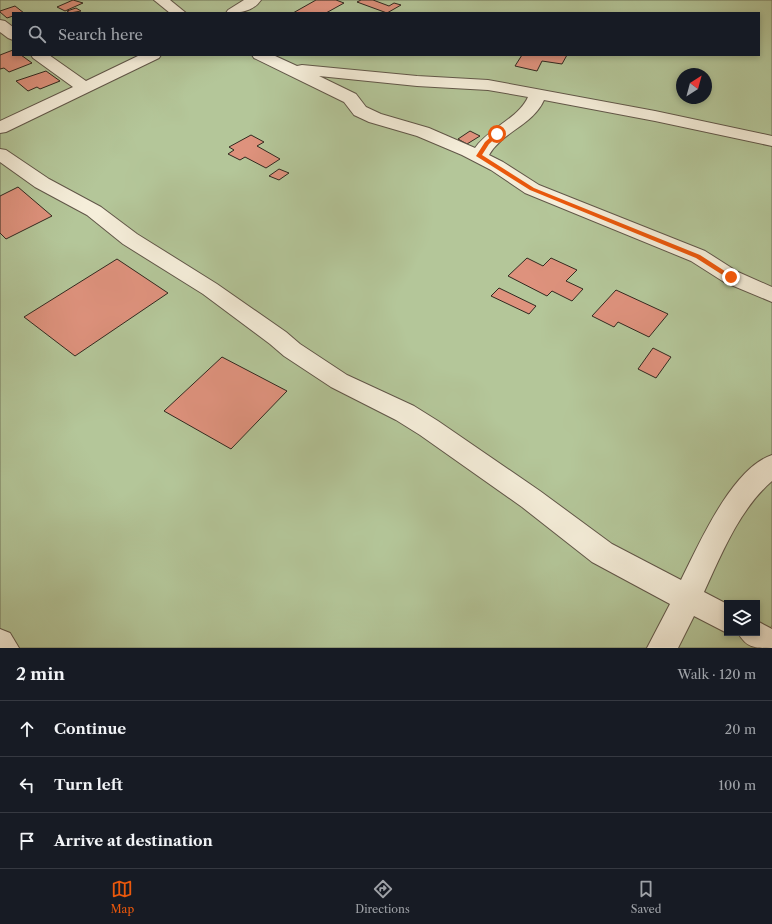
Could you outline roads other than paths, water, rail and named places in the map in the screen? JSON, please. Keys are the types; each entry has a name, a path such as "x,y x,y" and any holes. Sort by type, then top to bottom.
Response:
{"street":[{"path":"161,0 178,12"},
{"path":"235,12 254,0"},
{"path":"0,24 12,35"},
{"path":"40,56 85,88"},
{"path":"0,128 151,56"},
{"path":"262,56 350,98 360,111 375,118 423,132 479,156 532,189 698,256 731,277 772,295"},
{"path":"291,70 335,72 417,81 475,83 655,116 772,141"},
{"path":"479,156 486,144 534,106 538,94"},
{"path":"0,154 42,183 94,211 130,239 210,290 233,308 326,373 405,413 429,428 531,499 602,553 724,618"},
{"path":"662,648 687,599 703,563 726,521 761,473 772,464"},
{"path":"758,636 772,645"},
{"path":"0,643 4,648"}]}
